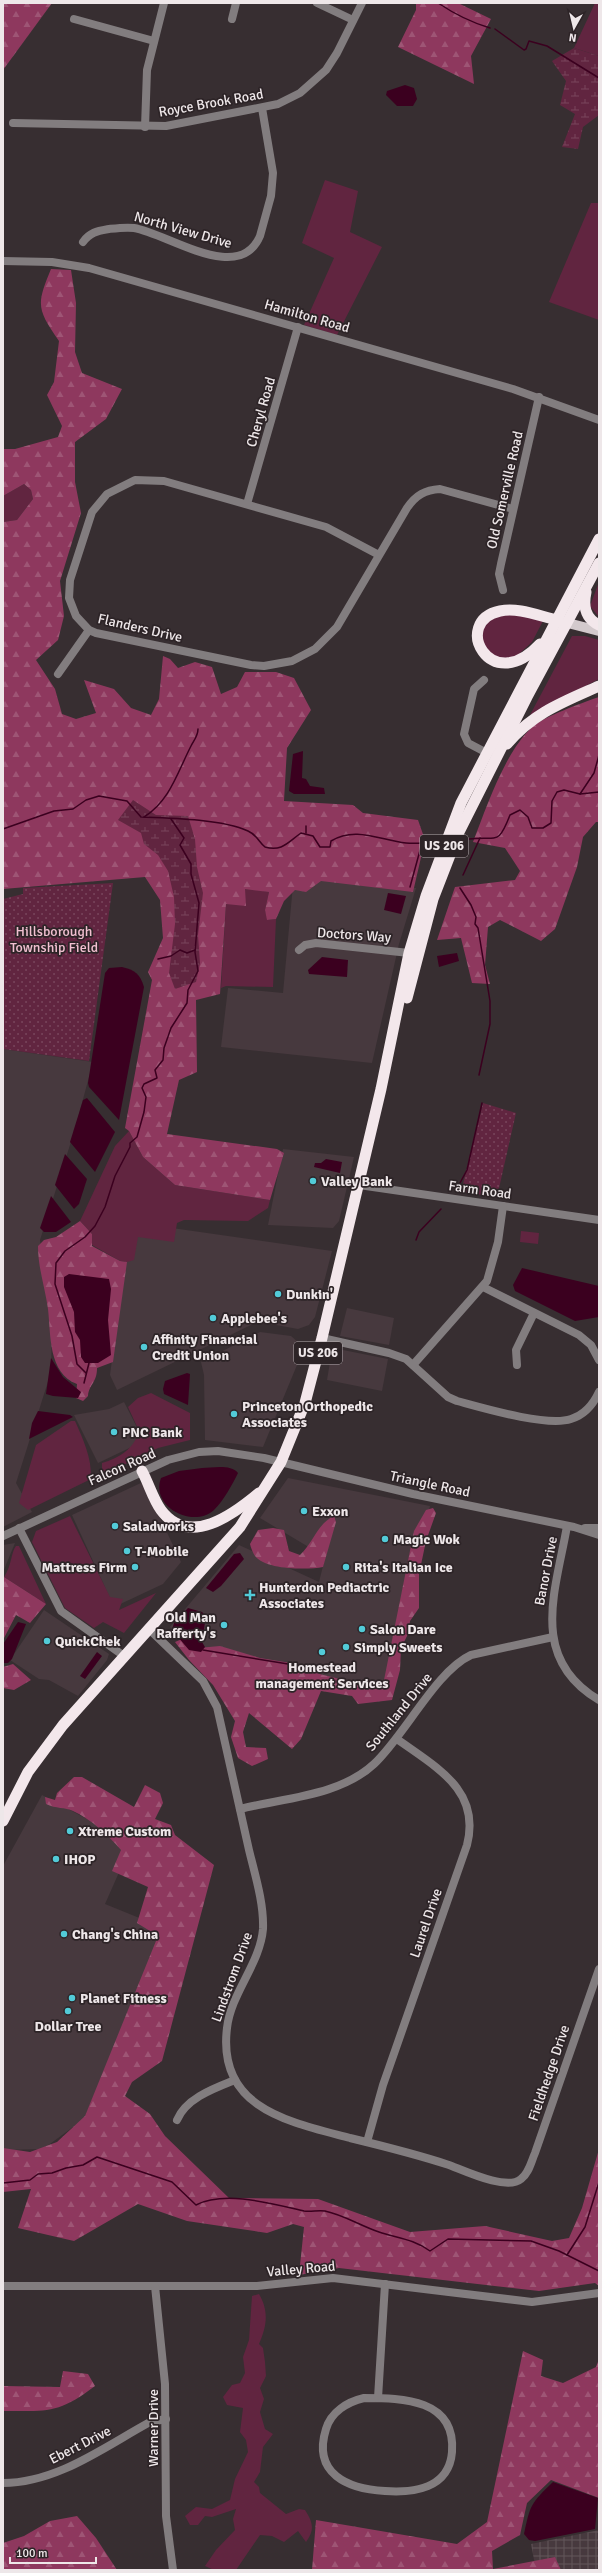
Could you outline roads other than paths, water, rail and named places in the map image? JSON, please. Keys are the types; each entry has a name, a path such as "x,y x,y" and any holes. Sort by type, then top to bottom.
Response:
{"highway":[{"path":"562,622 599,539"},
{"path":"562,622 588,584 599,563"},
{"path":"588,584 584,600 586,614 592,621 599,624"},
{"path":"551,632 526,657 503,664 488,659 482,653 477,639 477,632 485,618 499,611 514,610 562,622"},
{"name":"US 206","path":"381,1089 438,886 491,756 551,632 562,622"},
{"name":"US 206","path":"3,1821 15,1796 38,1757 63,1725 124,1656 150,1630 240,1528 268,1486 281,1462 305,1403 322,1338 381,1089 409,953 426,896 448,835 562,622"},
{"path":"491,756 530,720 599,686"},
{"path":"142,1471 162,1511 176,1522 193,1527 211,1524 230,1516 268,1486"}],"main road":[{"path":"562,622 599,631"}],"street":[{"path":"145,127 146,80 164,3"},
{"path":"232,19 236,3"},
{"path":"317,3 353,20"},
{"name":"Royce Brook Road","path":"13,123 145,127 179,124 262,108 290,99 317,79 337,53 362,3"},
{"path":"74,19 154,41"},
{"name":"North View Drive","path":"83,242 88,235 96,231 125,227 144,231 224,258 246,254 257,244 273,184 272,160 262,108"},
{"name":"Hamilton Road","path":"3,261 52,262 89,268 539,397 599,420"},
{"name":"Cheryl Road","path":"248,504 298,327"},
{"name":"Old Somerville Road","path":"503,590 499,574 539,397"},
{"name":"Flanders Drive","path":"379,555 337,531 248,504 155,479 125,484 107,494 92,512 69,584 72,606 76,616 89,630 106,637 251,665 264,666 292,661 315,649 330,635 379,555 412,501 424,492 440,489 513,509"},
{"path":"58,674 89,630"},
{"path":"484,680 474,689 464,734 468,743 491,756"},
{"name":"Doctors Way","path":"299,950 316,943 409,953"},
{"name":"Farm Road","path":"359,1185 599,1220"},
{"path":"414,1365 483,1287 490,1274 498,1242 503,1206"},
{"path":"483,1287 585,1340 599,1360"},
{"path":"517,1365 516,1350 534,1313"},
{"path":"322,1338 397,1355 414,1365 448,1397 456,1401 547,1421 564,1421 577,1416 590,1407 599,1392"},
{"name":"Falcon Road","path":"3,1536 168,1460 199,1452 236,1453 281,1462"},
{"name":"Triangle Road","path":"281,1462 414,1494 571,1527 599,1535"},
{"name":"Triangle Road","path":"571,1527 599,1528"},
{"name":"Banor Drive","path":"571,1527 551,1610 553,1637 567,1670 582,1687 599,1700"},
{"path":"19,1528 61,1611 124,1656"},
{"name":"Lindstrom Drive","path":"150,1630 195,1672 210,1691 217,1707 262,1908 263,1930 227,2026 227,2052 236,2080 254,2103 281,2119 446,2164 502,2183 517,2182"},
{"name":"Southland Drive","path":"240,1809 339,1785 361,1774 374,1764 397,1739 446,1674 461,1660 471,1655 553,1637"},
{"name":"Laurel Drive","path":"367,2142 383,2085 467,1846 472,1823 467,1801 456,1785 397,1739"},
{"name":"Fieldhedge Drive","path":"517,2182 526,2173 535,2153 599,1969"},
{"path":"177,2120 185,2105 236,2080"},
{"name":"Valley Road","path":"3,2286 258,2286 333,2278 532,2302 599,2293"},
{"path":"378,2398 385,2284"},
{"name":"Warner Drive","path":"155,2286 165,2384 166,2516 173,2570"},
{"path":"378,2398 422,2403 441,2415 448,2426 453,2443 452,2456 444,2472 431,2485 414,2492 359,2489 338,2478 328,2464 323,2439 326,2428 335,2414 357,2400 378,2398"},
{"name":"Ebert Drive","path":"3,2483 32,2480 55,2473 150,2422 166,2419"}],"waterway":[{"path":"438,3 463,17 490,28"},
{"path":"495,29 524,50 526,49 529,41 547,46 599,78"},
{"path":"144,817 153,810 167,794 196,738 198,729"},
{"path":"580,794 594,773 599,755"},
{"path":"469,839 496,838 503,831 510,815 520,810 528,817 532,828 543,828 551,823 552,801 557,792 564,790 580,794 599,792"},
{"path":"3,829 54,811 73,809 86,800 99,796 127,801 141,817 196,820 237,827 248,831 265,847 271,848 280,847 301,833 313,836 320,847 330,847 331,841 340,837 358,834 406,843 434,842"},
{"path":"86,1373 77,1364 72,1336 55,1284 56,1263 65,1251 85,1237 95,1226 105,1207 115,1176 130,1147 130,1143 137,1137 144,1112 146,1097 142,1088 144,1084 157,1078 155,1070 163,1060 164,1048 171,1028 187,1003 188,990 198,971 195,952 199,903 191,874 191,864 180,845 184,838 171,819"},
{"path":"306,826 306,833"},
{"path":"463,875 480,838"},
{"path":"410,887 422,843"},
{"path":"460,888 471,905 476,917 475,924 478,928 490,1001 490,1024 479,1075"},
{"path":"158,959 171,956 180,950 187,953 195,950"},
{"path":"460,1183 467,1170 482,1103"},
{"path":"416,1240 419,1232 441,1209"},
{"path":"84,1383 89,1363"},
{"path":"203,1650 288,1664"},
{"path":"3,2183 30,2180 38,2174 52,2173 66,2168 83,2165 97,2157 172,2182 196,2205 208,2201 235,2198 264,2202 304,2211 325,2211 339,2215 379,2232 412,2241 430,2251 448,2239 531,2241 559,2251 599,2271"},
{"path":"567,2255 585,2227 599,2182"}],"place":[{"name":"Valley Bank","path":"313,1181"},
{"name":"Dunkin'","path":"278,1294"},
{"name":"Applebee's","path":"213,1318"},
{"name":"Affinity Financial Credit Union","path":"144,1347"},
{"name":"Princeton Orthopedic Associates","path":"234,1414"},
{"name":"PNC Bank","path":"114,1432"},
{"name":"Exxon","path":"304,1511"},
{"name":"Saladworks","path":"115,1526"},
{"name":"Magic Wok","path":"385,1539"},
{"name":"T-Mobile","path":"127,1551"},
{"name":"Mattress Firm","path":"135,1567"},
{"name":"Rita's Italian Ice","path":"346,1567"},
{"name":"Hunterdon Pediactric Associates","path":"250,1595"},
{"name":"Old Man Rafferty's","path":"224,1625"},
{"name":"Salon Dare","path":"362,1629"},
{"name":"QuickChek","path":"47,1641"},
{"name":"Simply Sweets","path":"346,1647"},
{"name":"Homestead management Services","path":"322,1652"},
{"name":"Xtreme Custom","path":"70,1831"},
{"name":"IHOP","path":"56,1859"},
{"name":"Chang's China","path":"64,1934"},
{"name":"Planet Fitness","path":"72,1998"},
{"name":"Dollar Tree","path":"68,2011"}],"park label":[{"name":"Hillsborough Township Field","path":"54,940"}]}
